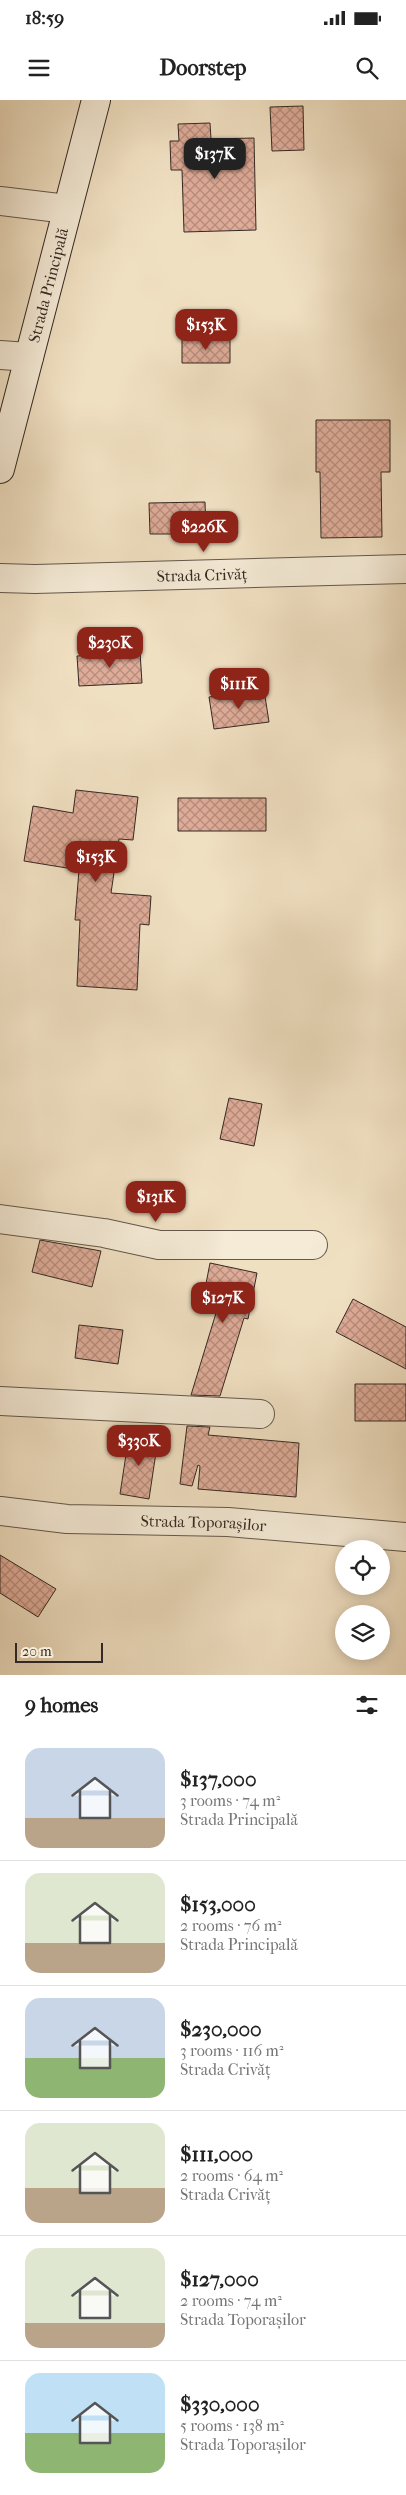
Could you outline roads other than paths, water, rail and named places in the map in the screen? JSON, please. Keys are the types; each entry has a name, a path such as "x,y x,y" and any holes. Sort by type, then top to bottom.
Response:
{"street":[{"name":"Strada Principală","path":"0,470 96,100"},
{"path":"0,201 67,209"},
{"path":"0,355 29,358"},
{"name":"Strada Crivăț","path":"0,578 35,579 406,569"},
{"path":"0,1219 104,1233 159,1245 313,1245"},
{"path":"0,1401 260,1414"},
{"name":"Strada Toporașilor","path":"0,1511 67,1519 228,1522 406,1537"}]}
